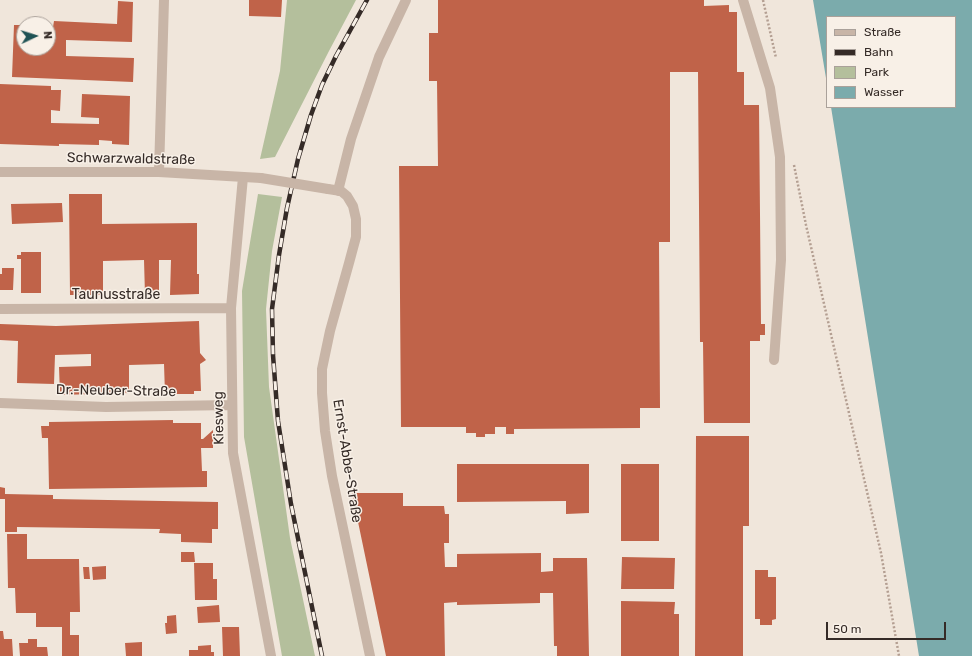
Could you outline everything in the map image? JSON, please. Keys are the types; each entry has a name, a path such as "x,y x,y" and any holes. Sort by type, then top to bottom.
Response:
{"street":[{"path":"159,172 164,0"},
{"path":"333,190 379,57 406,0"},
{"path":"743,0 770,88 780,156 781,260 774,360"},
{"name":"Schwarzwaldstraße","path":"0,172 159,172 261,178 333,190"},
{"name":"Kiesweg","path":"243,177 231,308 233,453 271,656"},
{"name":"Ernst-Abbe-Straße","path":"333,190 341,191 352,206 356,219 356,237 330,330 322,369 325,431 332,476 370,656"},
{"name":"Taunusstraße","path":"0,310 231,308"},
{"name":"Dr.-Neuber-Straße","path":"0,403 106,407 232,405"}],"path":[{"path":"763,0 776,59"},
{"path":"794,163 806,225 881,553 899,656"}],"green space":[{"path":"287,0 356,0 275,157 260,159 280,71"},
{"path":"258,194 282,197 272,251 266,309 269,387 290,538 315,656 282,656 244,437 242,291"}],"water":[{"path":"813,0 972,0 972,656 919,656 831,108 956,108 956,16 826,16 826,78"}],"building":[{"path":"249,0 282,0 281,17 249,16"},
{"path":"438,0 704,0 704,6 729,5 729,12 737,12 737,72 744,72 744,105 759,105 761,324 765,324 765,335 760,335 760,341 750,341 750,423 704,423 703,342 700,342 698,72 670,72 670,242 659,242 660,408 640,408 640,428 514,429 514,434 506,434 506,427 495,427 495,434 485,434 485,437 476,437 476,433 466,433 466,427 401,427 399,166 438,166 437,81 429,81 429,33 438,33"},
{"path":"118,1 133,2 132,42 66,40 66,56 134,58 133,82 12,77 14,25 16,25 16,56 56,56 56,21 117,24"},
{"path":"0,84 51,86 51,90 61,90 60,111 51,110 51,123 99,124 99,118 81,117 82,94 130,96 129,145 112,144 112,141 99,140 99,145 59,144 59,146 0,144"},
{"path":"69,194 102,194 102,224 197,223 197,274 199,274 199,294 170,295 171,260 159,260 159,295 145,295 144,260 103,261 103,295 70,295"},
{"path":"62,203 63,222 12,224 11,204"},
{"path":"21,252 41,252 41,293 21,293 21,259 17,259 17,255 21,255"},
{"path":"2,268 14,268 13,290 0,290 0,274 2,274"},
{"path":"199,321 200,353 206,360 200,364 201,391 194,391 194,394 165,394 164,364 129,365 129,393 60,395 59,367 91,366 91,354 55,355 54,384 17,383 18,341 0,340 0,324 56,326"},
{"path":"173,420 173,423 201,423 201,439 213,430 213,448 201,448 202,471 207,471 207,487 49,489 48,438 42,438 41,426 49,426 49,422"},
{"path":"696,436 749,436 749,526 743,526 743,656 695,656"},
{"path":"457,464 589,464 589,513 566,514 566,501 457,502"},
{"path":"621,464 659,464 659,541 621,541"},
{"path":"0,487 5,488 5,494 53,495 53,499 218,502 218,529 212,529 212,543 181,542 181,534 159,533 160,529 17,527 17,532 5,532 5,499 0,499"},
{"path":"352,493 403,493 403,506 444,506 445,514 449,514 449,543 444,543 445,567 457,567 457,554 541,553 541,572 553,571 553,558 587,558 589,656 557,656 557,646 554,646 553,593 540,593 540,603 457,605 457,602 444,603 445,656 386,656"},
{"path":"7,534 27,534 27,559 79,559 80,612 70,612 70,635 79,635 79,656 62,656 62,627 36,627 36,613 16,613 15,588 8,588"},
{"path":"181,552 194,552 195,562 181,562"},
{"path":"622,557 675,558 674,589 621,589"},
{"path":"194,563 213,563 213,579 217,579 217,600 195,600"},
{"path":"106,566 106,579 93,580 92,567"},
{"path":"83,567 89,567 90,579 84,579"},
{"path":"755,570 768,570 768,577 776,577 776,619 772,620 772,625 760,625 760,619 755,619"},
{"path":"621,601 675,602 674,614 679,614 679,656 621,656"},
{"path":"219,605 220,622 198,623 197,607"},
{"path":"176,615 177,633 166,634 165,623 167,623 167,616"},
{"path":"222,627 239,627 240,656 223,656"},
{"path":"0,631 3,631 4,639 12,639 13,656 0,656"},
{"path":"28,639 37,639 37,647 47,647 48,656 20,656 19,643 28,643"},
{"path":"142,642 142,656 126,656 125,643"},
{"path":"211,645 211,652 214,652 214,656 189,656 189,650 198,650 198,646"}],"railway":[{"path":"322,656 291,504 278,421 273,355 272,309 287,208 298,159 311,115 322,85 336,56 367,0"}]}
